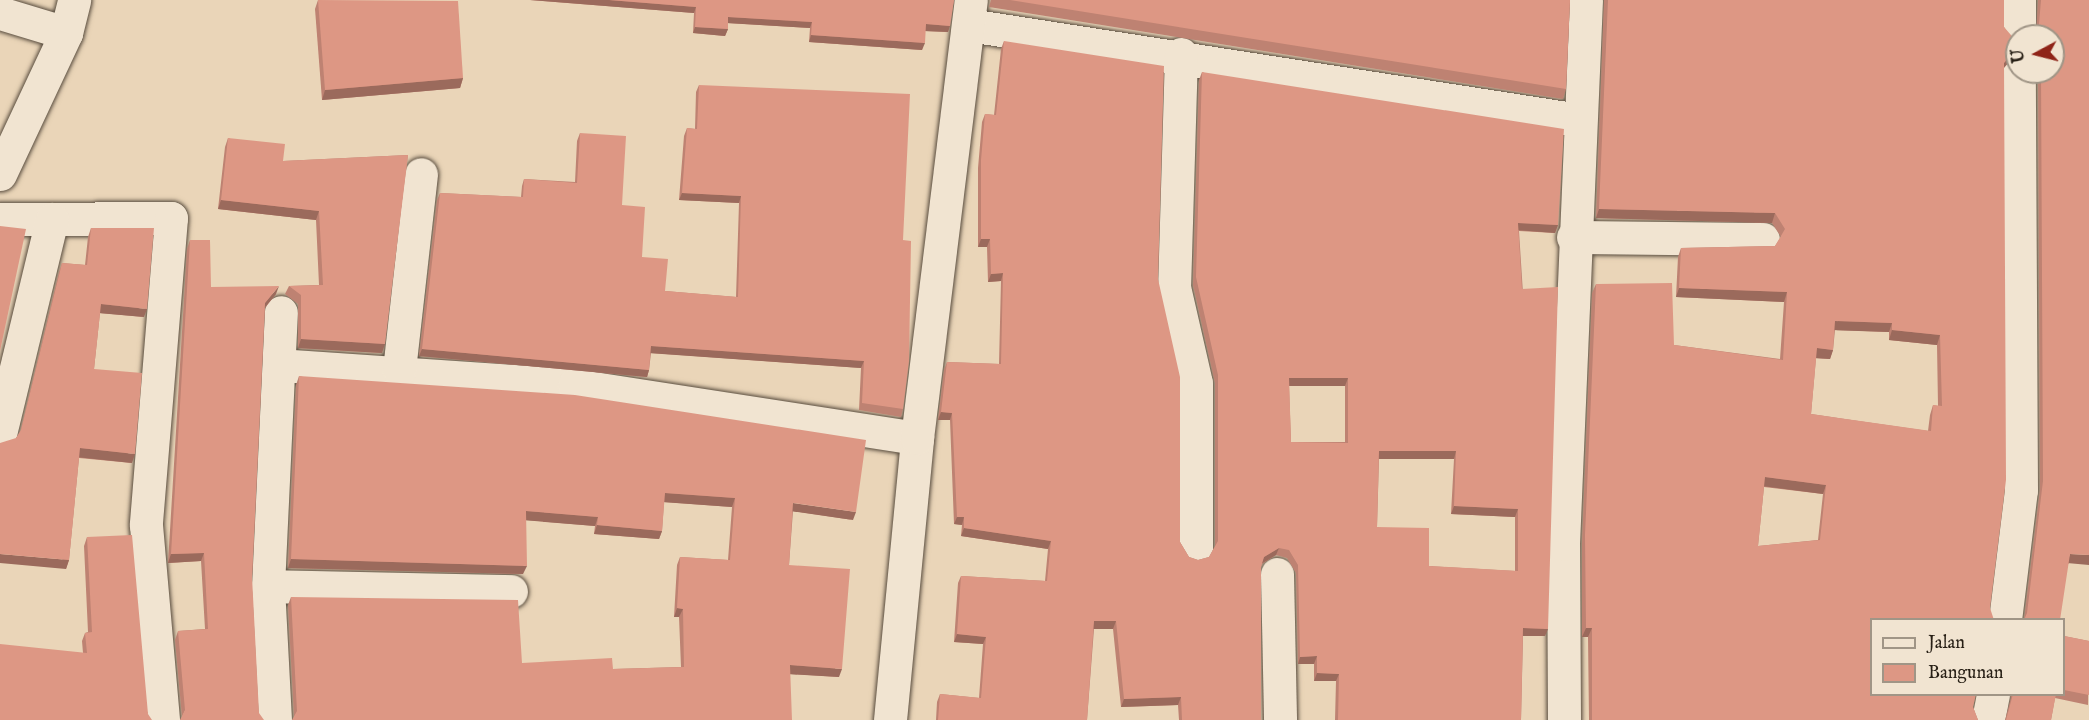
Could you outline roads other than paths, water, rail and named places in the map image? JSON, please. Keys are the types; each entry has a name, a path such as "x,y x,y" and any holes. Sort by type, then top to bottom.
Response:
{"street":[{"path":"0,174 66,33 74,0"},
{"path":"1564,720 1573,237 1586,0"},
{"path":"2019,0 2019,24"},
{"path":"890,720 917,438 970,12 1181,54 1580,120"},
{"path":"0,13 66,33"},
{"path":"1181,54 1174,287 1196,383 1196,549"},
{"path":"2005,618 2020,490 2019,84"},
{"path":"399,370 421,174"},
{"path":"0,219 171,218 146,525 163,720"},
{"path":"0,434 52,219"},
{"path":"1573,237 1763,238"},
{"path":"275,720 268,586 281,312"},
{"path":"279,365 399,370 574,385 917,438"},
{"path":"1277,574 1280,720"},
{"path":"268,586 511,591"},
{"path":"1988,720 1993,696"}]}
